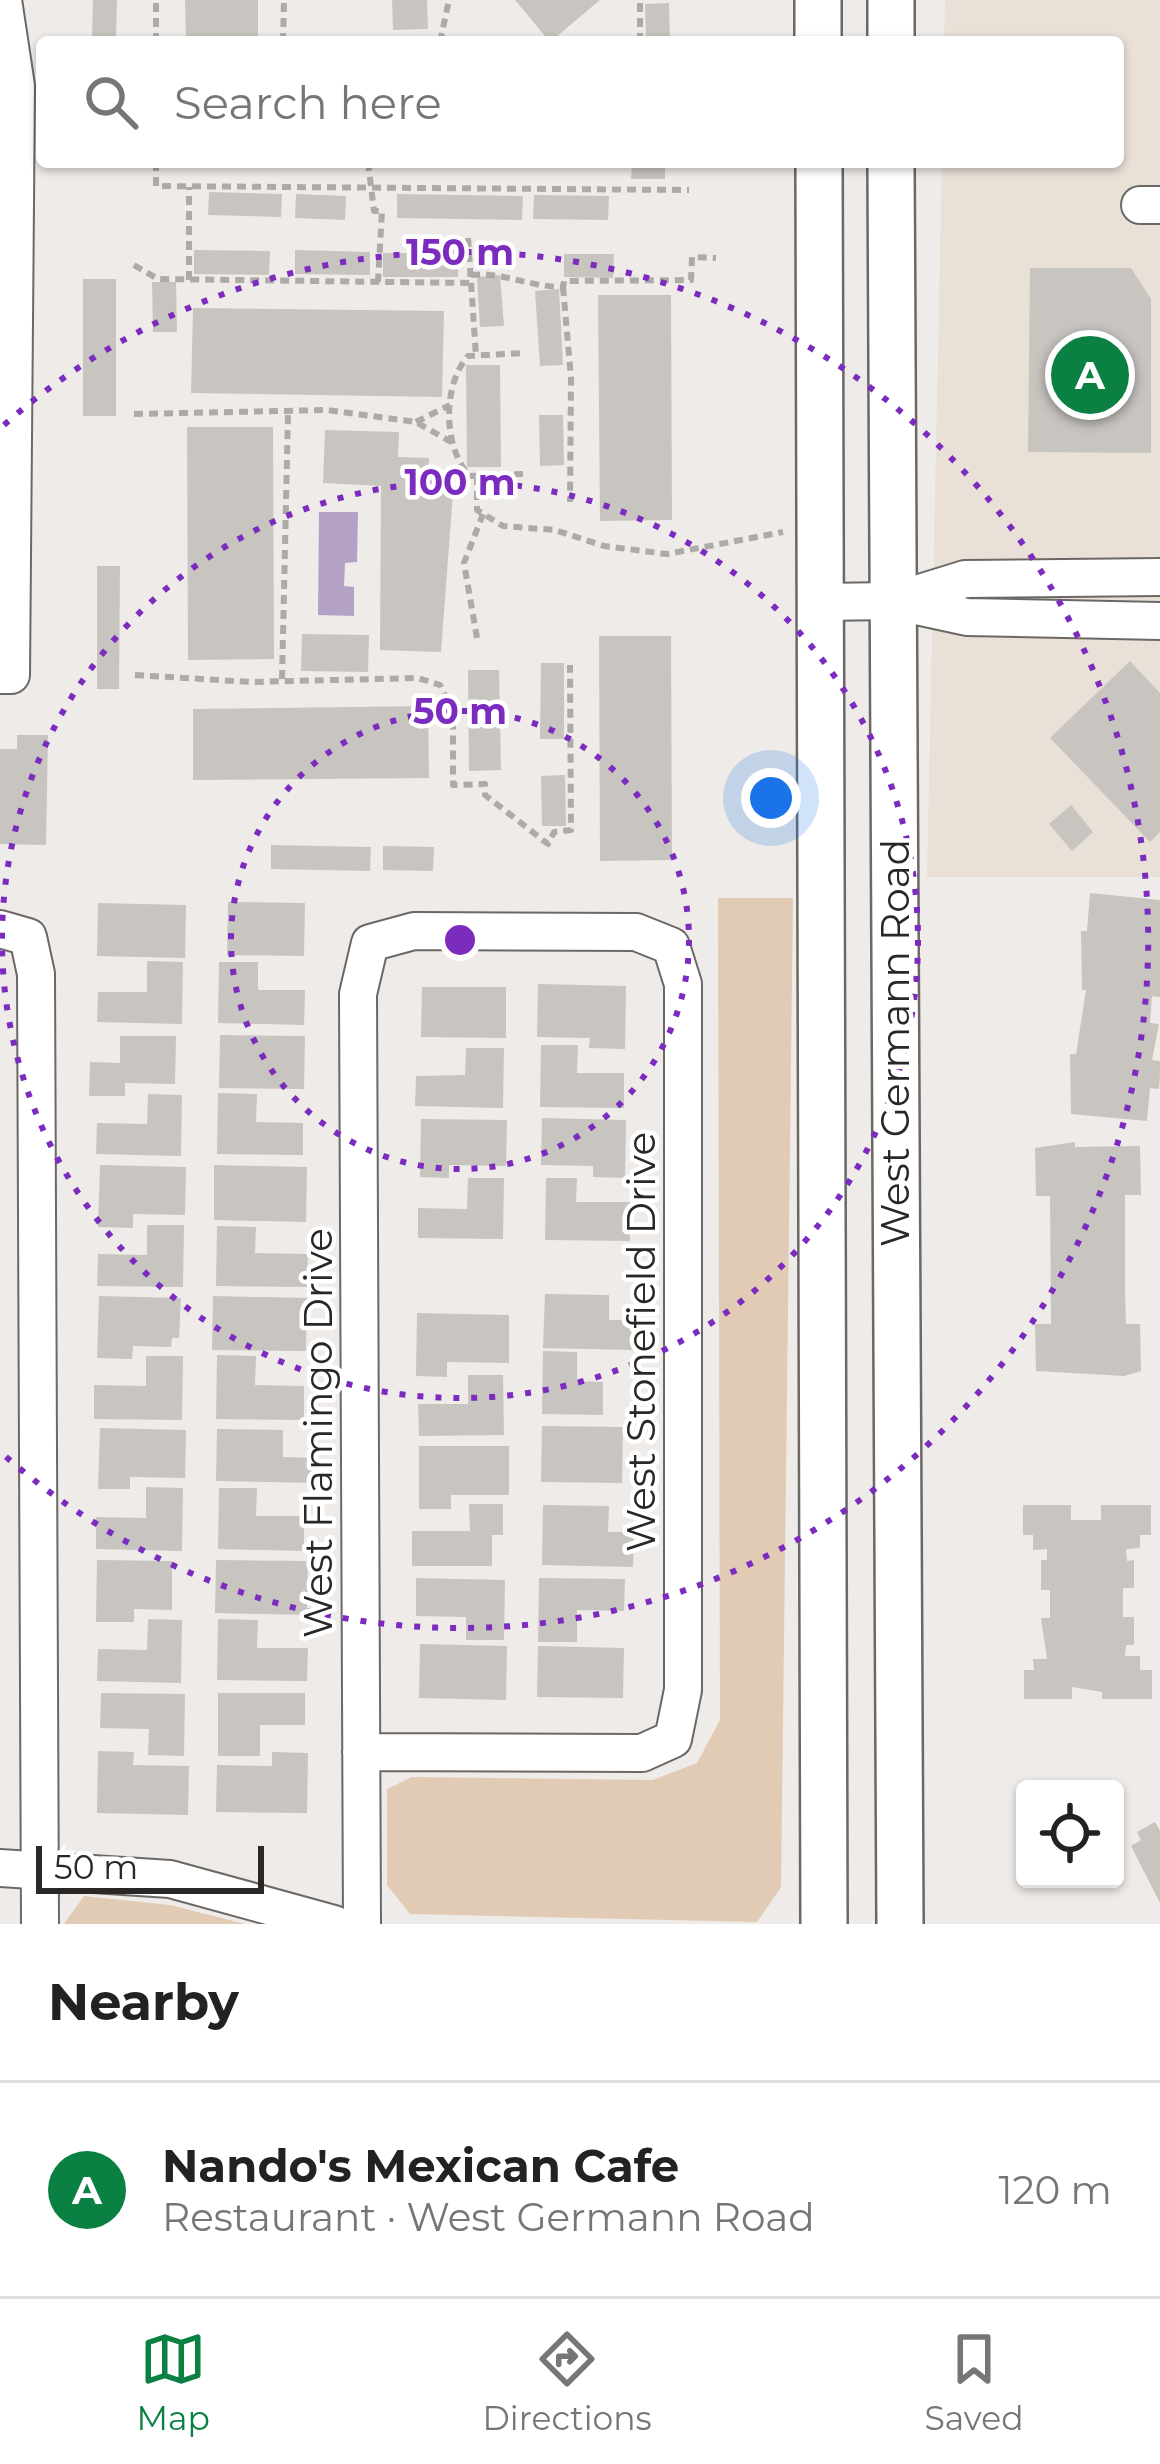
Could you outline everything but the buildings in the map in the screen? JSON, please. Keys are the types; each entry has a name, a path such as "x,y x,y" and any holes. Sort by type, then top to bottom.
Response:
{"main road":[{"path":"818,0 818,36"},
{"path":"891,0 891,36"},
{"name":"West Germann Road","path":"819,168 824,1924"},
{"name":"West Germann Road","path":"891,168 900,1924"}],"street":[{"path":"3,0 16,86 6,675"},
{"path":"893,601 965,579 1160,577"},
{"path":"820,602 893,601 967,617 1160,621"},
{"name":"West Flamingo Drive","path":"362,1924 358,994 370,943 414,931 636,932 671,946"},
{"path":"14,933 36,974 40,1924"},
{"name":"West Stonefield Drive","path":"362,1752 642,1754 674,1739 683,1690 683,984 671,946"},
{"path":"0,1868 170,1879 334,1924"}],"path":[{"path":"156,36 157,0"},
{"path":"283,36 284,0"},
{"path":"441,36 449,0"},
{"path":"640,0 640,36"},
{"path":"156,168 156,186 689,190"},
{"path":"368,168 368,184 375,189"},
{"path":"189,187 189,280"},
{"path":"375,189 374,211 382,211 378,282"},
{"path":"468,238 476,356"},
{"path":"570,502 571,378 564,281 691,280 692,257 716,258"},
{"path":"134,266 158,279 189,280 378,282 471,279 501,272 541,287 563,287"},
{"path":"523,353 468,356 458,368 451,405 458,464 477,476 523,474"},
{"path":"416,422 451,405"},
{"path":"134,414 327,410 416,422 452,442"},
{"path":"282,679 288,414"},
{"path":"477,476 477,510 503,526 555,530 604,546 667,554 762,533 820,531"},
{"path":"478,638 471,624 464,562 483,514"},
{"path":"135,675 418,678 440,685 453,711 453,784 484,784 485,794 548,844 554,832 571,830 570,665"}],"shaded area":[{"path":"945,0 1160,0 1160,877 927,877 942,168 1124,168 1124,36 944,36"},
{"path":"319,512 358,512 357,562 345,563 344,586 354,587 354,616 318,615"},
{"path":"718,898 793,898 781,1887 757,1922 410,1914 387,1885 387,1789 412,1777 653,1780 697,1763 720,1720"},
{"path":"84,1896 170,1905 245,1924 64,1924"}],"place":[{"name":"Nando's Mexican Cafe","path":"1090,375"}]}
